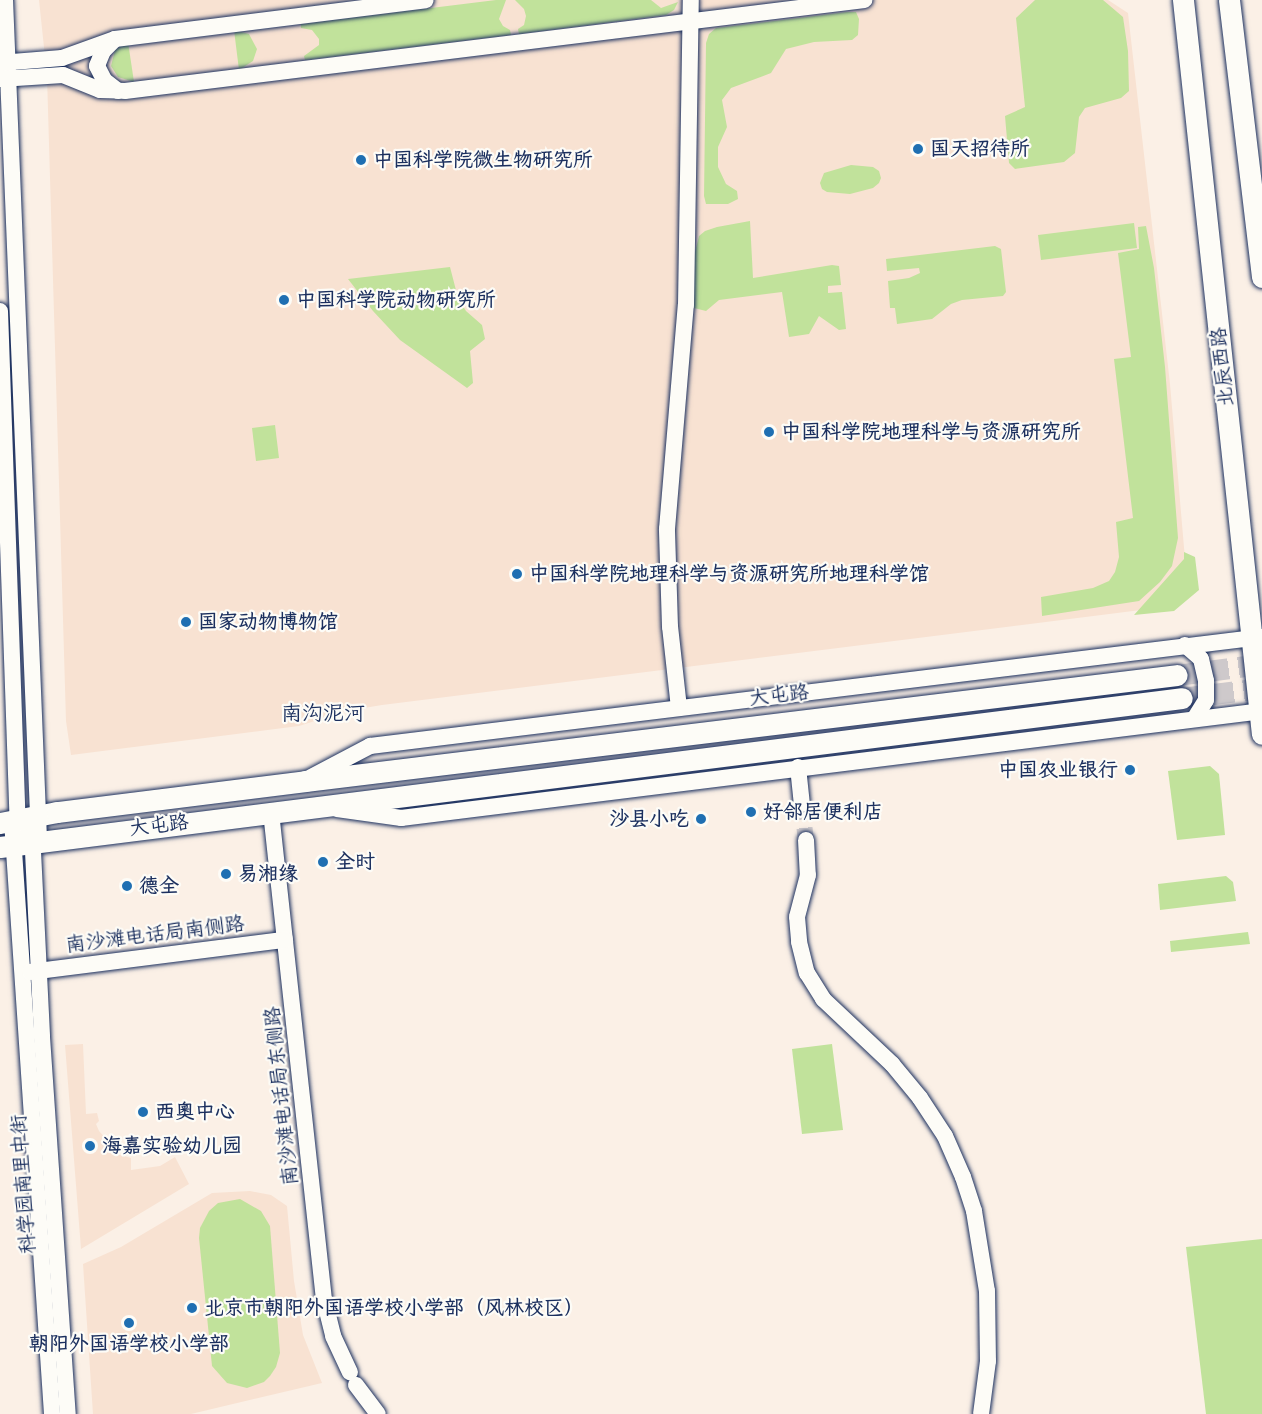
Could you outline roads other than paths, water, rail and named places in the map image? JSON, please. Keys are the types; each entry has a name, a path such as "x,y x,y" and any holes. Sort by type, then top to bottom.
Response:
{"main road":[{"name":"北辰西路","path":"1183,0 1257,637 1262,734"},
{"path":"1229,0 1262,277"},
{"name":"大屯路","path":"19,820 304,781 1177,675"},
{"name":"大屯路","path":"21,844 1182,698"},
{"path":"19,820 21,844"}],"street":[{"path":"6,0 4,71 19,820"},
{"path":"4,71 62,58 115,39 426,0"},
{"path":"679,708 670,627 667,529 687,294 691,0"},
{"path":"4,71 63,75 100,90 117,91 864,0"},
{"path":"115,39 103,51 98,66 104,80 117,91"},
{"path":"0,311 19,820"},
{"name":"大屯路","path":"304,781 370,746 1257,637"},
{"path":"1185,645 1201,659 1206,681 1206,700 1194,719"},
{"name":"大屯路","path":"318,806 400,818 1261,711"},
{"path":"798,767 802,804"},
{"name":"南沙滩电话局东侧路","path":"271,812 324,1299 333,1336 353,1379 378,1414"},
{"path":"806,840 808,875 797,917 799,942 807,973 824,999 892,1064 920,1098 945,1136 974,1211 987,1291 988,1361 981,1414"},
{"path":"21,844 52,1414"},
{"name":"科学园南里中街","path":"21,844 34,971 60,1414"},
{"name":"南沙滩电话局南侧路","path":"34,971 285,940"},
{"path":"34,971 68,1414"}],"tunnel":[{"path":"1177,675 1262,664"},
{"path":"1182,698 1262,688"},
{"path":"802,804 806,840"}],"place":[{"name":"国天招待所","path":"918,149"},
{"name":"中国科学院微生物研究所","path":"361,160"},
{"name":"中国科学院动物研究所","path":"284,300"},
{"name":"中国科学院地理科学与资源研究所","path":"769,432"},
{"name":"中国科学院地理科学与资源研究所地理科学馆","path":"517,574"},
{"name":"国家动物博物馆","path":"186,622"},
{"name":"中国农业银行","path":"1130,770"},
{"name":"好邻居便利店","path":"751,812"},
{"name":"沙县小吃","path":"701,819"},
{"name":"全时","path":"323,862"},
{"name":"易湘缘","path":"226,874"},
{"name":"德全","path":"127,886"},
{"name":"西奥中心","path":"143,1112"},
{"name":"海嘉实验幼儿园","path":"90,1146"},
{"name":"北京市朝阳外国语学校小学部（风林校区）","path":"192,1308"},
{"name":"朝阳外国语学校小学部","path":"129,1323"}],"district":[{"name":"南沟泥河","path":"323,714"}]}
